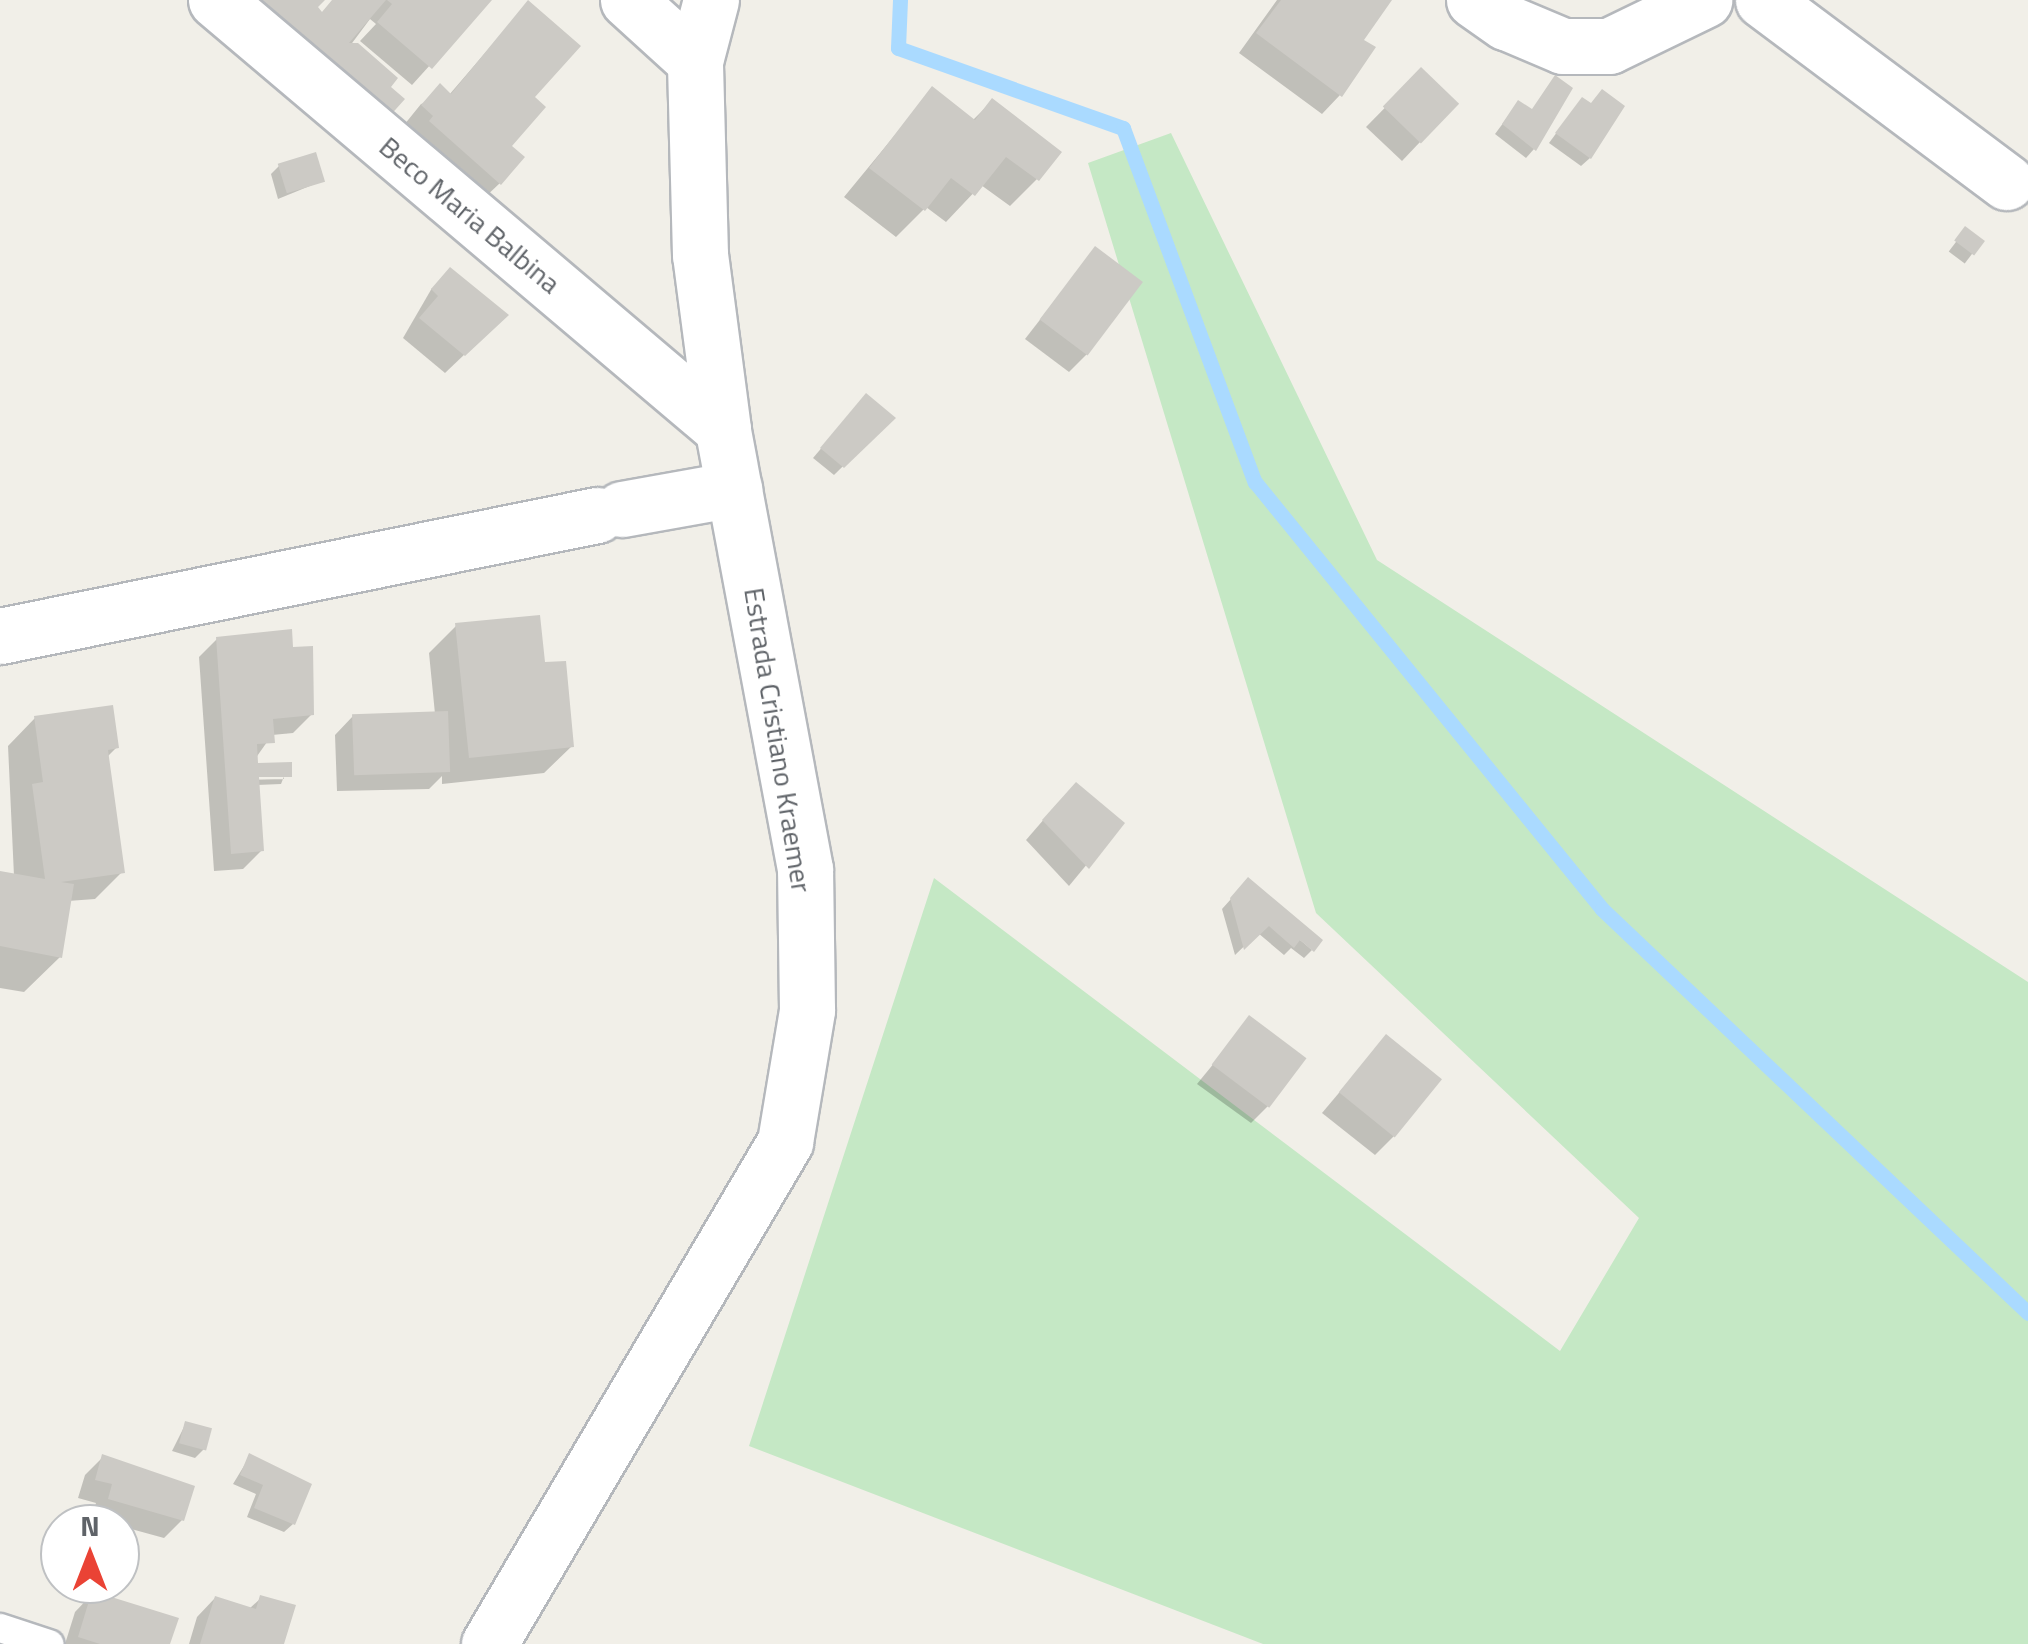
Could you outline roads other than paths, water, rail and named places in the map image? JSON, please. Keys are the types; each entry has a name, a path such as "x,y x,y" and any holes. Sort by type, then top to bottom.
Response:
{"street":[{"name":"Beco Maria Balbina","path":"216,0 723,429"},
{"path":"628,0 695,60"},
{"name":"Estrada Cristiano Kraemer","path":"488,1644 784,1142 807,1010 805,870 723,429 700,255 695,60 711,0"},
{"path":"1474,0 1506,22 1563,46 1609,46 1704,0"},
{"path":"1763,0 2006,182"},
{"path":"0,636 734,489"}],"lane":[{"path":"0,1628 49,1644"}],"waterway":[{"path":"900,0 898,48 1123,128 1255,482 1602,909 2028,1313"}]}
